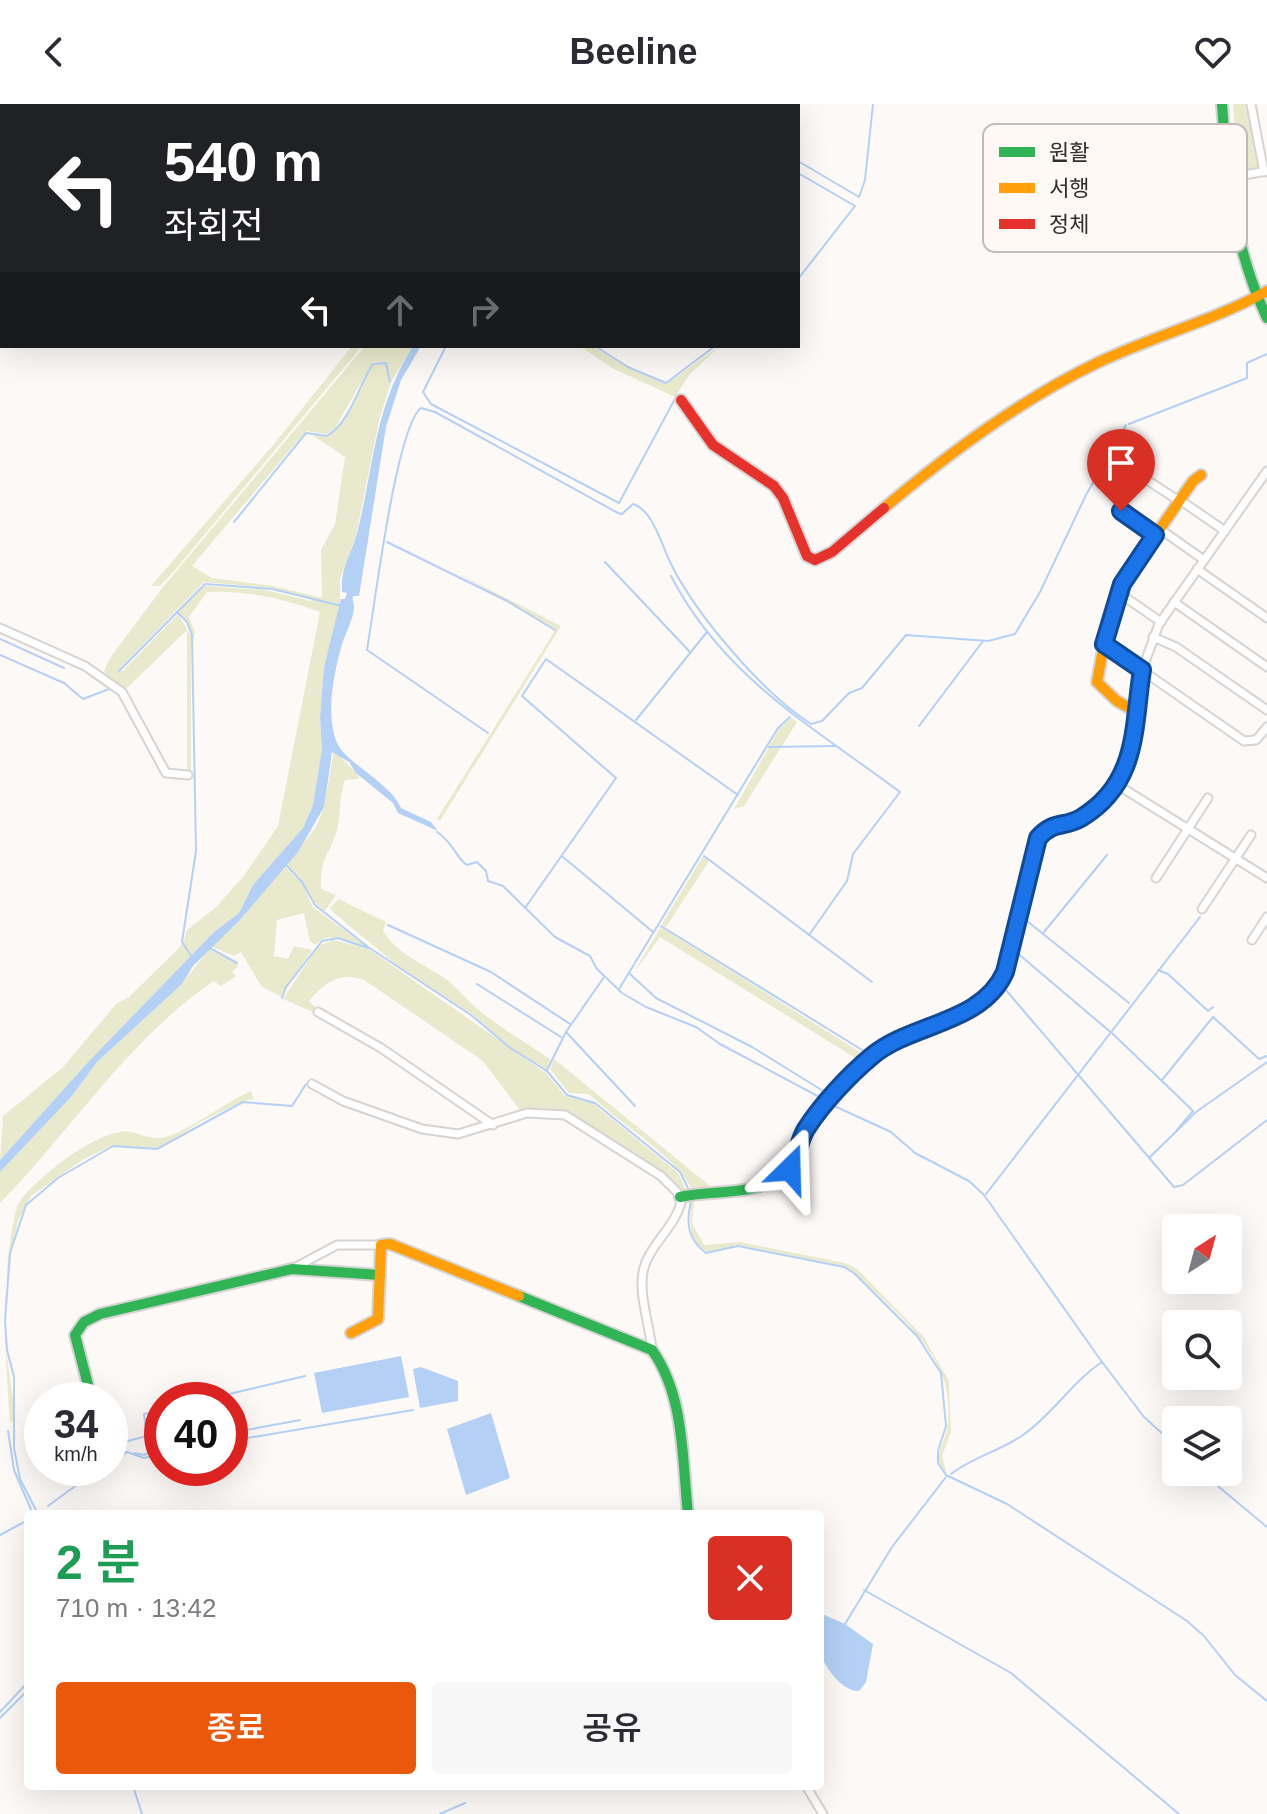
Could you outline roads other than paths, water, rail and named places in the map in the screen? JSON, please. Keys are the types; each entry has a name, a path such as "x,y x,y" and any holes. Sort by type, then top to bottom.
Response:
{"street":[{"path":"1222,104 1223,124"},
{"path":"1251,104 1265,172"},
{"path":"1247,252 1267,318"},
{"path":"681,400 713,445 774,486 783,498 807,556 815,560 832,552 921,476 1079,372 1262,294"},
{"path":"680,1197 773,1181 790,1169 806,1130 876,1052 954,1018 997,986 1005,972 1038,838 1051,825 1081,818 1116,784 1134,747 1142,670 1153,637 1174,602 1267,471"},
{"path":"1137,712 1117,701 1097,682 1104,644 1119,593 1179,501 1201,475"},
{"path":"1141,476 1225,531"},
{"path":"1121,511 1204,560"},
{"path":"1197,569 1267,618"},
{"path":"1119,593 1161,622"},
{"path":"1174,602 1267,667"},
{"path":"0,628 85,666 122,692 166,773 188,775"},
{"path":"1153,637 1176,647 1267,710"},
{"path":"1104,644 1244,741 1256,740 1267,727"},
{"path":"1116,784 1267,878"},
{"path":"1156,878 1208,798"},
{"path":"1202,909 1251,835"},
{"path":"1252,940 1267,917"},
{"path":"318,1012 381,1048 493,1125"},
{"path":"312,1084 343,1101 422,1129 458,1134 536,1112 565,1115 661,1176 680,1197"},
{"path":"680,1197 672,1225 647,1258 642,1274 652,1350 665,1369 672,1397 687,1510"},
{"path":"87,1382 75,1335 84,1322 114,1311 292,1269 337,1245 395,1244 652,1350"},
{"path":"351,1333 378,1319 381,1245"},
{"path":"292,1269 380,1275"},
{"path":"808,1790 823,1814"}],"water":[{"path":"412,348 420,348 401,380 386,427 359,596 353,596 354,612 335,673 332,718 338,744 345,754 384,786 401,808 431,822 438,831 398,813 393,803 356,773 349,762 332,752 324,807 298,852 239,921 193,966 182,984 97,1062 72,1096 0,1172 0,1160 90,1060 214,932 239,913 253,885 303,828 313,805 322,749 320,717 324,667 341,599 345,599 347,593 342,592 344,569 357,533 382,415"},
{"path":"401,1356 409,1397 322,1413 314,1373"},
{"path":"421,1367 458,1381 458,1401 420,1408 413,1369"},
{"path":"491,1413 510,1478 466,1495 447,1429"},
{"path":"824,1615 845,1624 873,1644 866,1682 859,1691 841,1683 824,1661"}],"waterway":[{"path":"800,162 859,197 865,180 873,104"},
{"path":"800,174 855,206 800,276"},
{"path":"445,348 423,392 431,404 619,503 677,395"},
{"path":"598,348 628,367 666,383 712,348"},
{"path":"1129,424 1247,378 1247,363 1267,354"},
{"path":"234,522 306,433 327,436 335,430 373,364 386,363 390,382"},
{"path":"488,733 367,650 395,482 412,422 421,408 435,412 618,513 622,514 633,504 640,508 651,521 682,584 732,652 772,693 811,724 822,721 849,693 862,688 906,635 988,641 1015,634 1040,592 1086,495 1126,425"},
{"path":"387,542 507,601 555,630"},
{"path":"605,562 690,652"},
{"path":"671,576 692,612 743,672 803,722 900,792 853,854 847,881 809,935"},
{"path":"119,671 205,584 272,589 342,606"},
{"path":"177,612 187,622 192,635 196,851 182,942 192,957"},
{"path":"636,720 707,632"},
{"path":"0,639 64,668"},
{"path":"919,726 983,641"},
{"path":"0,655 64,683 83,699 109,689 116,691"},
{"path":"525,908 616,778 522,696 546,659 738,795"},
{"path":"619,989 778,728 790,717"},
{"path":"769,747 835,746"},
{"path":"437,832 463,862 467,865 477,862 486,871 488,881 503,886 555,937 590,956 597,969 622,993 646,1007 696,1027 720,1044 825,1100"},
{"path":"1044,932 1107,855"},
{"path":"704,856 872,982"},
{"path":"563,857 653,932"},
{"path":"286,865 302,882 315,905 368,947 471,1015 509,1047 547,1071 567,1095 595,1103 680,1172 689,1190"},
{"path":"1022,917 1129,1003"},
{"path":"986,1194 1200,917"},
{"path":"388,925 491,972 570,1024"},
{"path":"661,926 867,1053"},
{"path":"282,998 286,987 322,941 338,938 368,948"},
{"path":"208,947 237,963"},
{"path":"1016,952 1114,1035 1193,1111 1177,1130"},
{"path":"1158,970 1168,974 1208,1011 1213,1007"},
{"path":"630,974 656,998 752,1047 828,1094"},
{"path":"547,1070 566,1032 604,977"},
{"path":"1008,977 1005,989 1174,1187 1183,1185 1267,1120"},
{"path":"477,984 561,1037"},
{"path":"1162,1080 1213,1017 1259,1059 1267,1056"},
{"path":"566,1032 635,1106"},
{"path":"1150,1157 1196,1112 1267,1062"},
{"path":"36,1510 20,1479 14,1448 14,1377 7,1350 5,1321 10,1253 26,1205 58,1178 113,1146 157,1149 243,1102 292,1106 306,1084"},
{"path":"830,1104 891,1132 915,1153 969,1181 984,1195 1102,1362"},
{"path":"691,1201 690,1230 695,1242 706,1253 738,1246 844,1267 854,1273 917,1336 941,1373 946,1426 938,1451 938,1463 946,1475 1007,1504 1187,1621 1204,1636 1235,1675 1267,1701"},
{"path":"951,1474 1023,1435 1102,1362 1144,1417 1162,1433"},
{"path":"248,1390 305,1376"},
{"path":"248,1438 413,1410"},
{"path":"248,1430 300,1420"},
{"path":"8,1431 14,1470 31,1510"},
{"path":"128,1441 144,1437"},
{"path":"128,1452 144,1458"},
{"path":"135,1453 144,1455"},
{"path":"845,1624 892,1547 946,1477"},
{"path":"48,1506 75,1486"},
{"path":"1218,1486 1267,1527"},
{"path":"0,1535 24,1522"},
{"path":"864,1590 1011,1673 1179,1814"},
{"path":"0,1712 24,1686"},
{"path":"0,1718 24,1694"},
{"path":"134,1790 142,1814"},
{"path":"440,1814 465,1803"}]}
